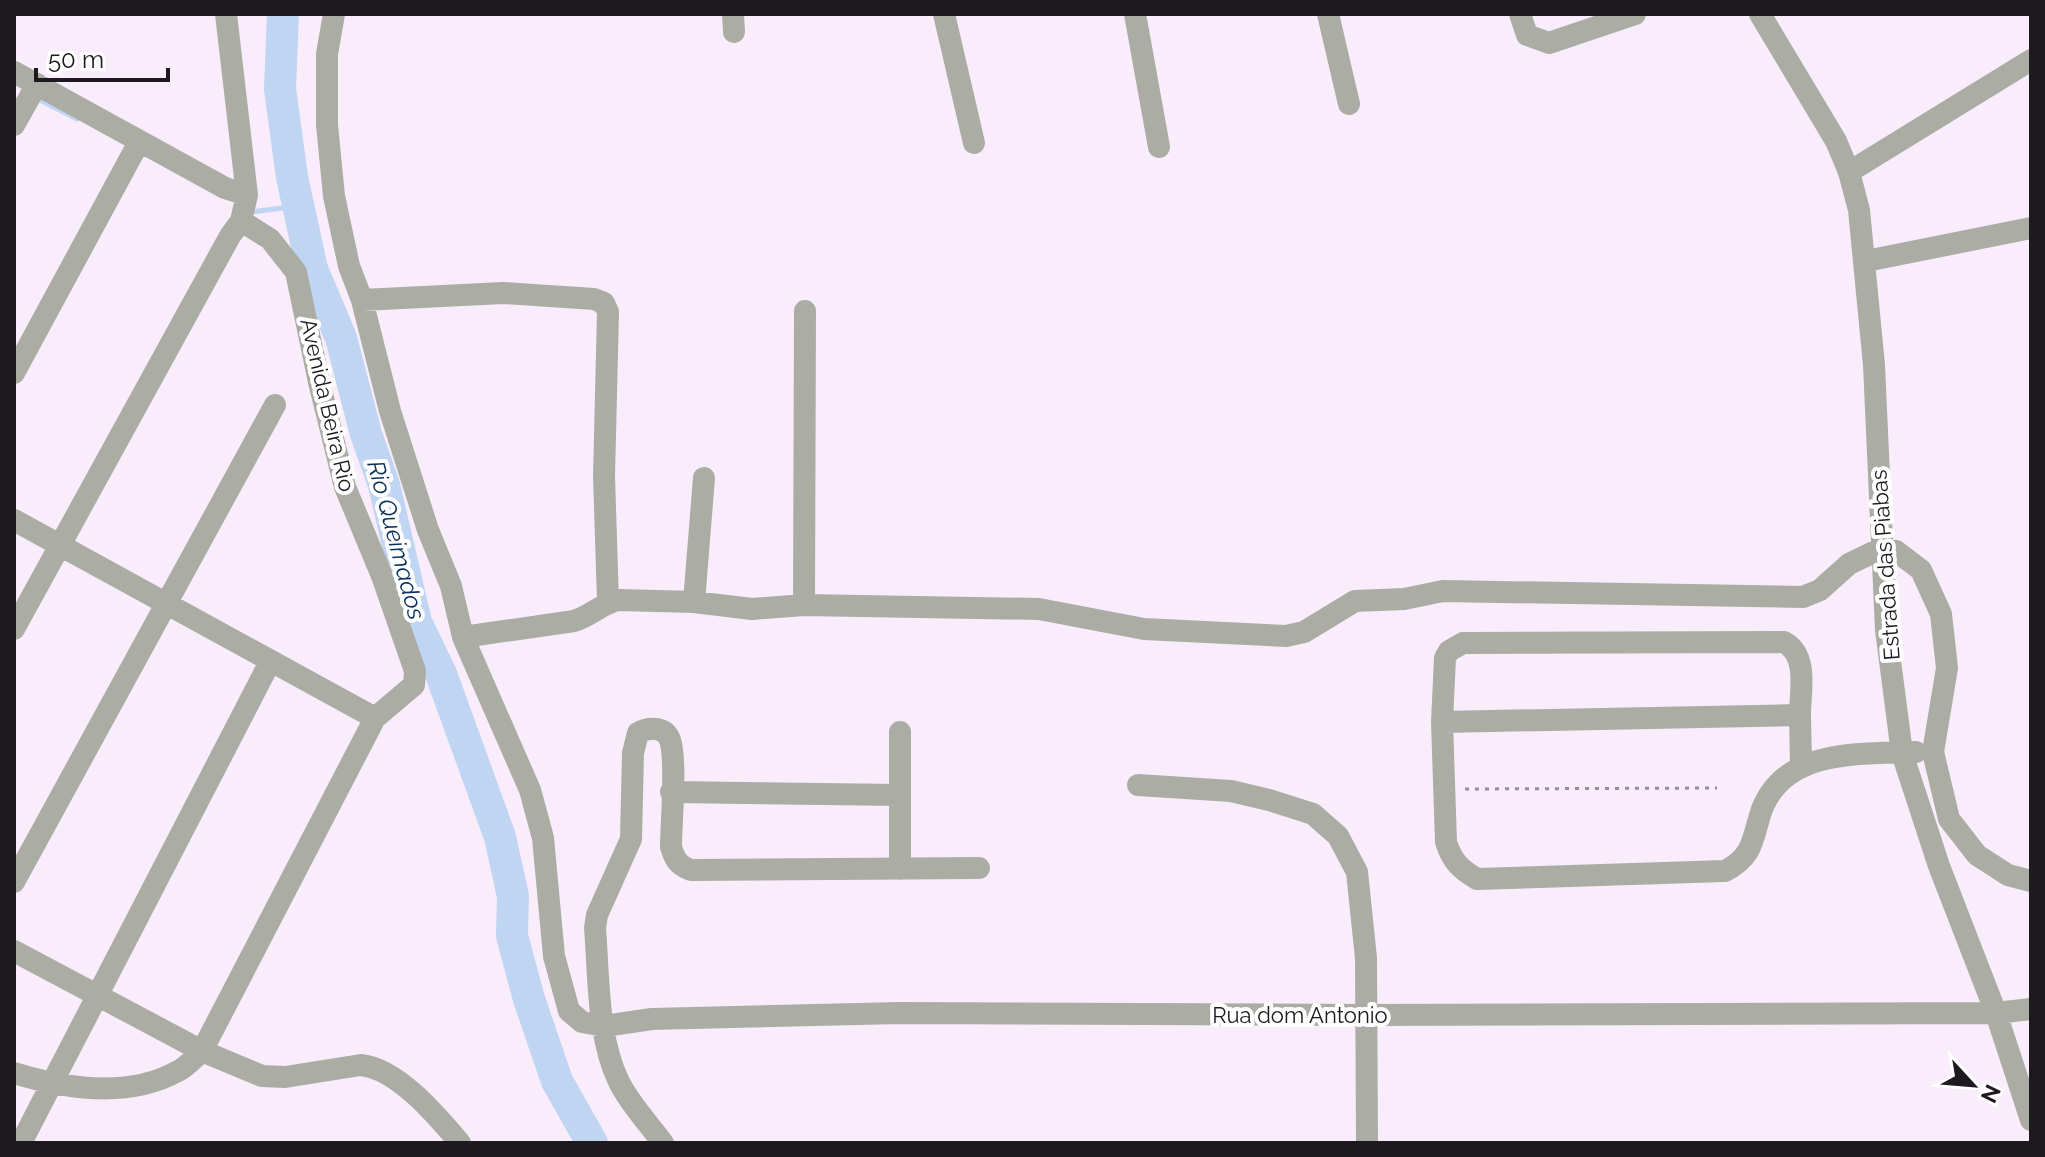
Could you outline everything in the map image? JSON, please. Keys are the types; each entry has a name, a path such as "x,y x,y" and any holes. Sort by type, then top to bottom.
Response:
{"street":[{"path":"14,629 244,210 226,14"},
{"path":"334,14 327,54 326,91 333,182 349,266 362,300 390,411 428,530 451,586 463,637 530,790 543,838 554,956 569,1011 582,1022 604,1026"},
{"path":"944,14 974,143"},
{"path":"1135,14 1159,147"},
{"path":"1328,14 1349,104"},
{"path":"1520,14 1527,35 1549,43 1635,14"},
{"name":"Estrada das Piabas","path":"1760,14 1813,98 1849,172 1859,210 1874,365 1886,630 1902,753 1939,866 1996,1013 2031,1120"},
{"path":"1849,172 2031,60"},
{"path":"14,72 27,102 225,188 244,210"},
{"path":"14,373 136,148"},
{"name":"Avenida Beira Rio","path":"244,210 291,262 296,272 339,464 415,671 416,678 410,690 375,718"},
{"path":"1866,261 2031,228"},
{"path":"362,300 503,293 594,299 604,303 608,312 604,476 608,602"},
{"path":"804,605 805,311"},
{"path":"14,882 275,405"},
{"path":"694,602 704,478"},
{"path":"14,520 375,718 202,1051 179,1071 136,1086 93,1089 52,1084 14,1073"},
{"path":"463,637 574,621 589,617 608,602 619,600 694,602 752,609 804,605 1039,609 1144,629 1286,636 1304,632 1355,601 1404,599 1443,591 1803,597 1820,590 1849,564 1882,548 1896,551 1921,570 1941,614 1947,668 1933,752 1949,819 1977,855 2008,875 2031,881"},
{"path":"1801,765 1800,663 1794,648 1784,642 1463,643 1449,651 1445,658 1442,722 1446,842 1451,858 1461,870 1477,879 1725,871 1746,857 1771,791 1801,765 1819,759 1933,752"},
{"path":"21,1143 270,662"},
{"path":"1442,722 1800,715"},
{"path":"663,1143 620,1083 610,1061 595,921 631,839 633,753 638,733 646,728 666,733 669,738 672,754 671,847 675,861 691,870 979,868"},
{"path":"900,732 900,869"},
{"path":"1138,785 1231,791 1269,800 1313,814 1338,836 1357,872 1366,958 1367,1143"},
{"path":"671,792 900,795"},
{"path":"14,951 202,1051 262,1076 285,1077 361,1065 373,1066 386,1073 435,1114 460,1143"},
{"name":"Rua dom Antonio","path":"604,1026 666,1018 900,1013 1996,1013 2031,1009"}],"path":[{"path":"1443,789 1717,788"}],"waterway":[{"name":"Rio Queimados","path":"283,14 280,89 292,177 312,269 341,338 366,434 384,485 416,622 441,674 500,837 513,896 512,936 529,999 557,1081 592,1143"},
{"path":"36,98 77,119"},
{"path":"251,212 298,206"}]}
